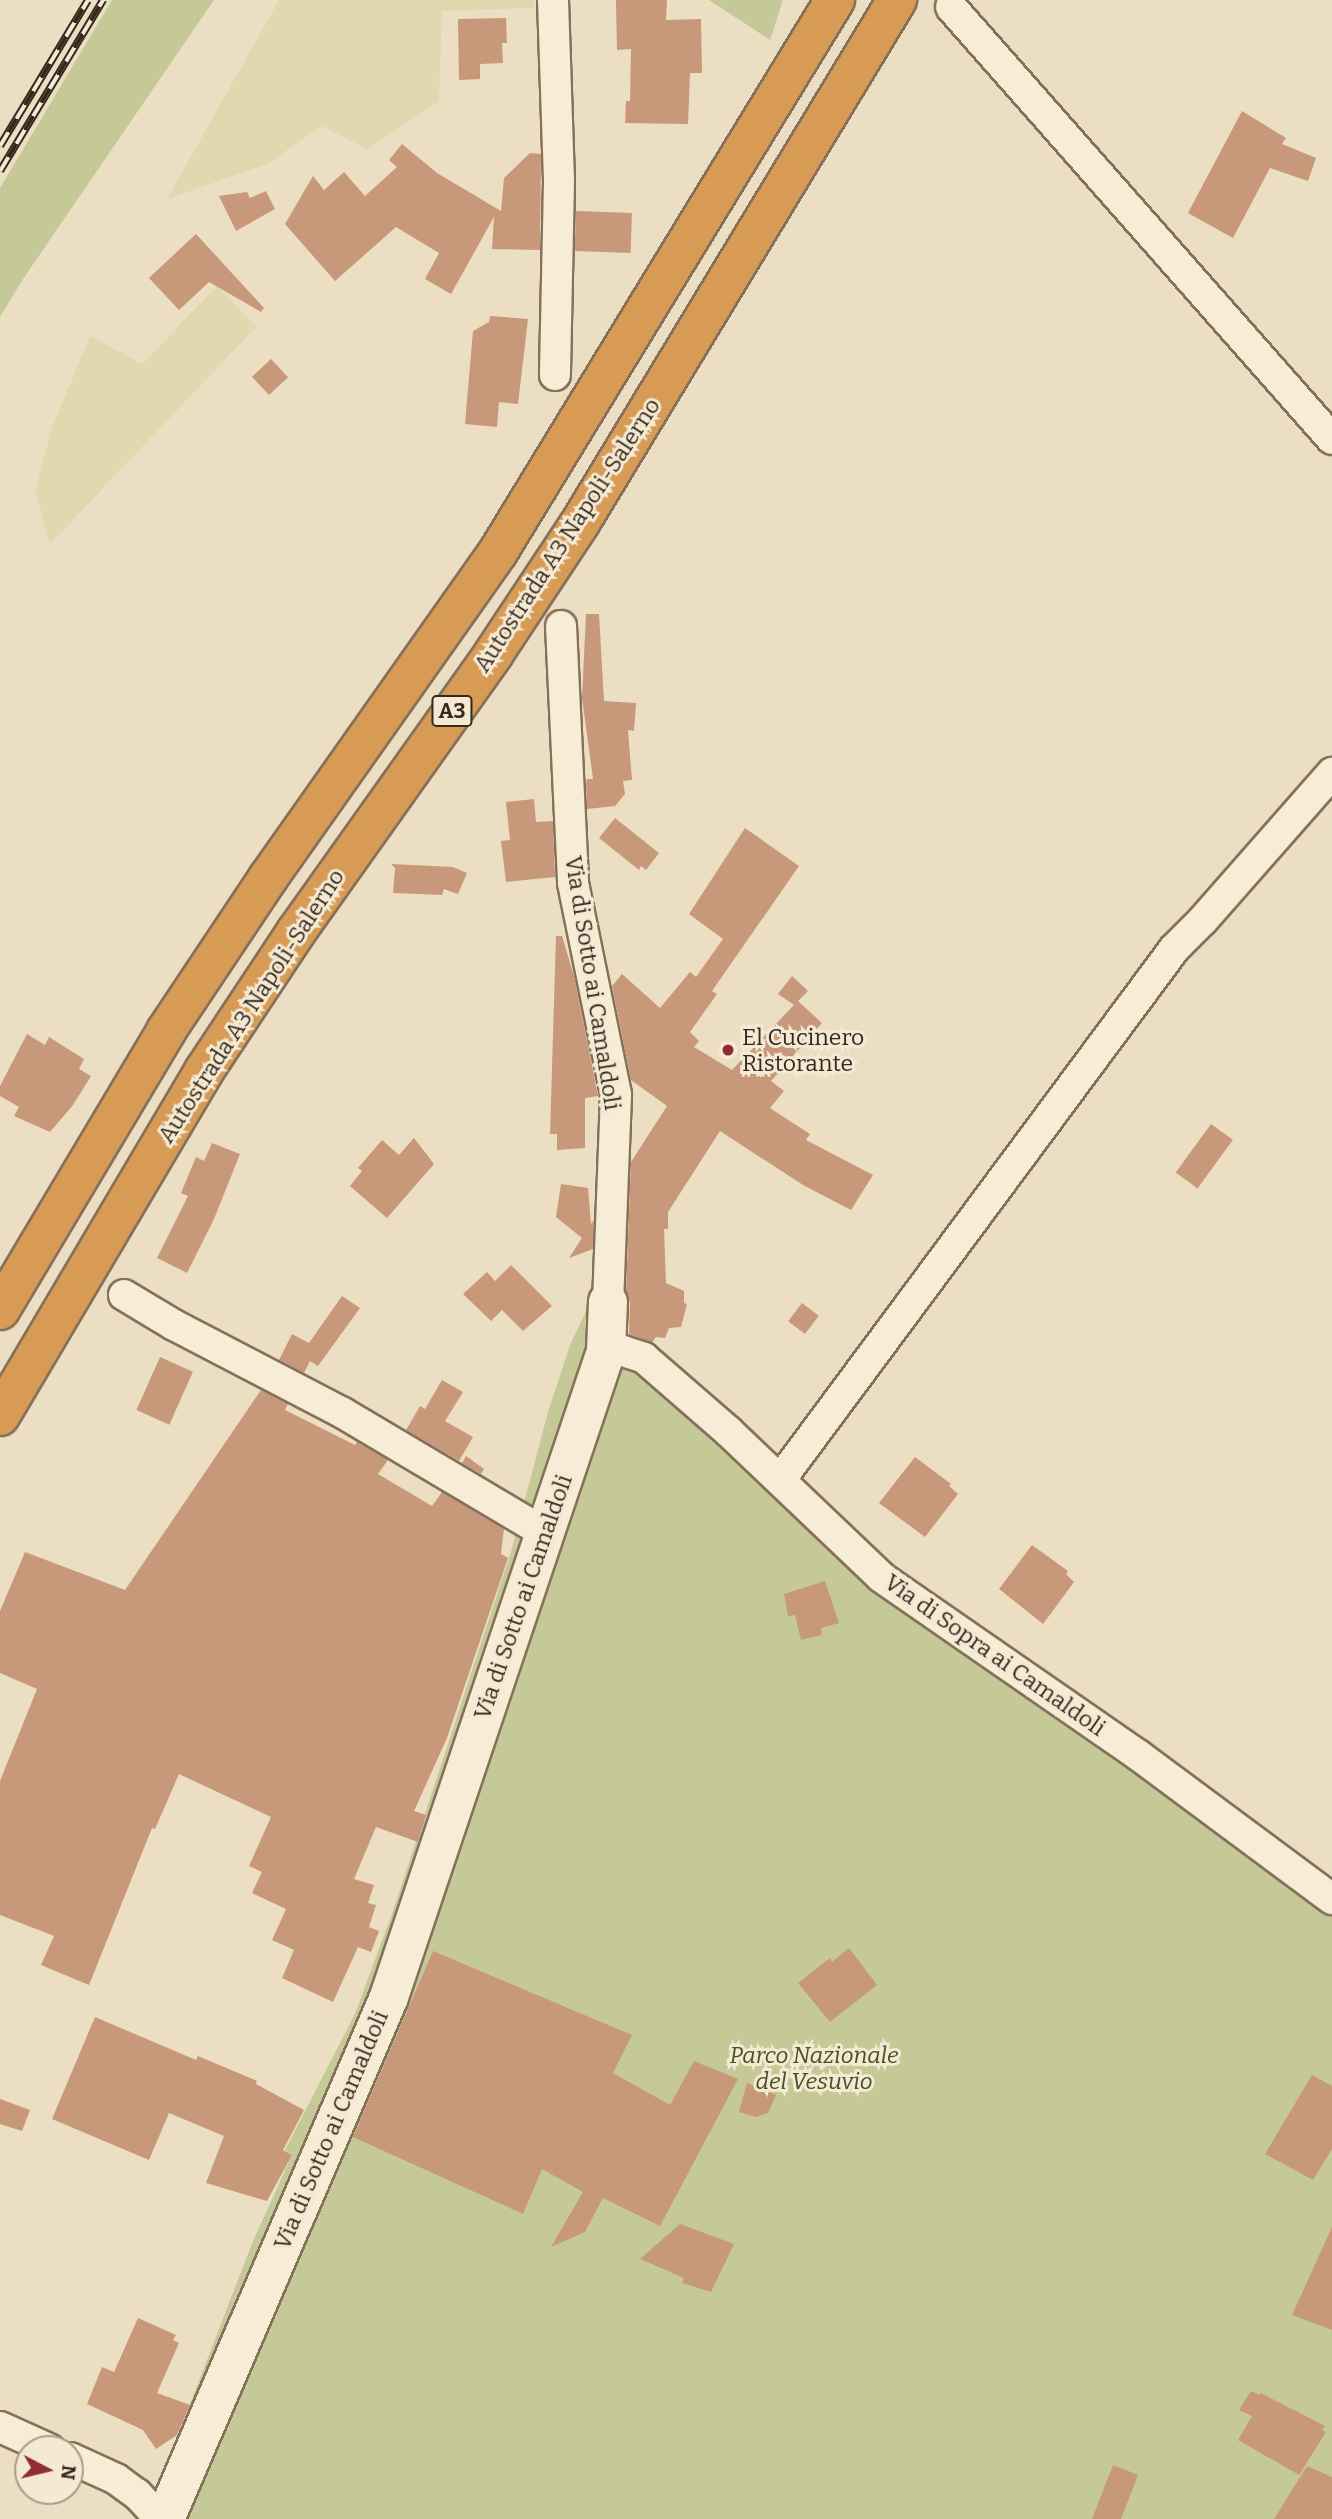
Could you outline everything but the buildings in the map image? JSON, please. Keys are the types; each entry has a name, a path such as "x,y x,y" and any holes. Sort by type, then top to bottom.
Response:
{"highway":[{"name":"A3","path":"0,1310 166,1031 268,878 498,552 835,0"},
{"name":"Autostrada A3 Napoli-Salerno","path":"0,1416 204,1071 296,932 494,653 580,523 897,0"}],"street":[{"path":"553,0 559,181 555,375"},
{"path":"951,7 1332,439"},
{"name":"Via di Sotto ai Camaldoli","path":"165,2519 388,1997 606,1351 616,1095 573,883 561,626"},
{"path":"780,1480 1174,949 1203,920 1332,773"},
{"path":"124,1295 174,1325 343,1413 545,1533"},
{"name":"Via di Sopra ai Camaldoli","path":"606,1351 623,1351 643,1358 780,1480 881,1577 1138,1755 1332,1899"},
{"path":"0,2427 18,2435"},
{"path":"84,2464 116,2479 137,2494 160,2519"}],"shaded area":[{"path":"279,0 534,0 534,8 442,11 439,101 367,149 322,126 267,164 167,199"},
{"path":"217,286 256,327 50,544 35,491 52,428 90,336 142,364"}],"green space":[{"path":"112,0 214,0 21,282 0,317 0,188"},
{"path":"709,0 783,0 770,40"},
{"name":"Parco Nazionale del Vesuvio","path":"588,1307 630,1338 792,1482 921,1588 1332,1892 1332,2519 152,2519 190,2404 253,2241 292,2155 285,2150 355,2014 393,1911 511,1552 548,1412 570,1345"}],"railway":[{"path":"0,146 88,0"},
{"path":"0,171 103,0"}],"place":[{"name":"El Cucinero Ristorante","path":"728,1050"}]}
